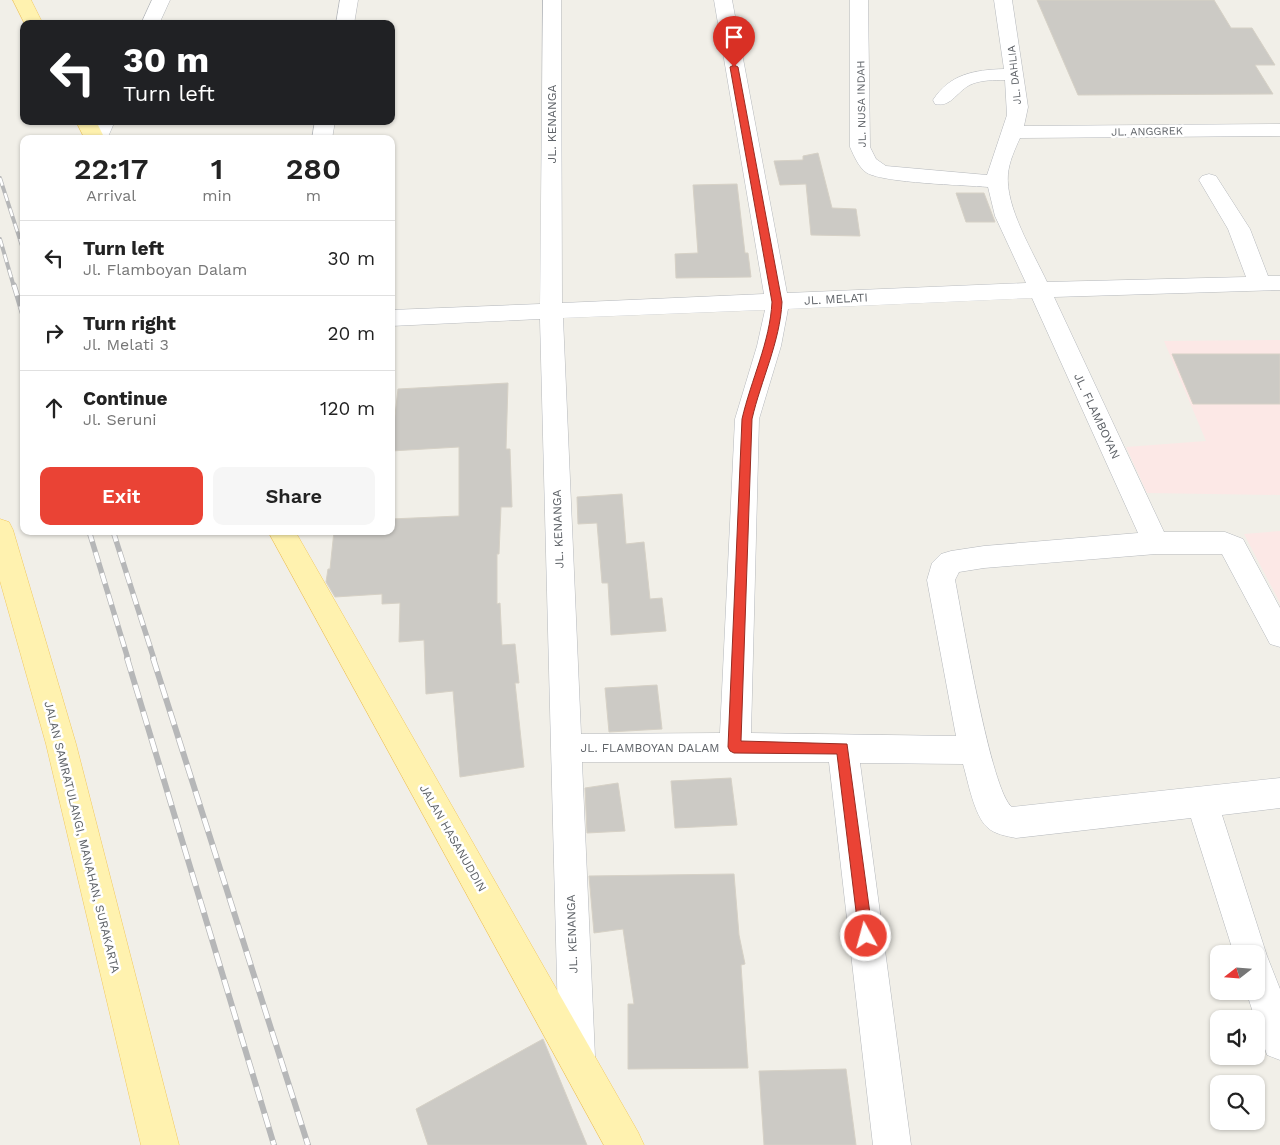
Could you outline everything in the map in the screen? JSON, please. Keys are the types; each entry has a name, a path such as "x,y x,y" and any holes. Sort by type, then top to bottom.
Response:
{"main road":[{"path":"22,0 32,20"},
{"name":"JALAN SAMRATULANGI, MANAHAN, SURAKARTA","path":"0,530 30,644 61,744 160,1145"},
{"name":"JALAN HASANUDDIN","path":"283,535 626,1145"}],"street":[{"path":"152,20 161,0"},
{"path":"346,20 350,0"},
{"name":"JL. KENANGA","path":"552,0 551,310 577,1057"},
{"path":"723,0 777,302 776,325 754,389 747,419 734,747"},
{"name":"JL. NUSA INDAH","path":"859,0 860,147 867,161 873,168 893,173 998,182"},
{"name":"JL. DAHLIA","path":"1003,0 1015,74 1018,107 1013,132 1000,162 998,182 1006,216 1039,290"},
{"path":"942,100 950,88 964,79 1015,74"},
{"name":"JL. ANGGREK","path":"1013,132 1280,130"},
{"path":"1209,180 1270,283"},
{"name":"JL. MELATI","path":"395,318 1039,290 1270,283"},
{"name":"JL. FLAMBOYAN","path":"1039,290 1156,543"},
{"path":"1280,635 1233,547 1225,543 1156,543 984,557 957,561 946,566 942,571 941,580 974,750 988,797 997,815 1006,821 1016,823 1280,793"},
{"name":"JL. FLAMBOYAN DALAM","path":"565,748 734,747 974,750"},
{"path":"842,748 892,1145"},
{"path":"1202,802 1248,945"},
{"path":"1265,996 1280,1042"}],"shaded area":[{"path":"1280,340 1280,495 1147,493 1126,447 1206,441 1164,341"},
{"path":"1280,531 1280,603 1244,534"}],"building":[{"path":"1037,0 1214,0 1231,28 1252,28 1275,65 1255,65 1273,94 1078,95"},
{"path":"818,153 832,208 856,209 860,236 811,235 806,184 780,185 774,161 803,160 803,156"},
{"path":"737,184 745,253 748,253 751,277 676,278 675,254 698,253 693,185"},
{"path":"956,193 984,193 995,222 966,222"},
{"path":"1172,354 1280,354 1280,404 1193,404"},
{"path":"508,383 506,449 510,449 512,507 501,507 499,554 497,554 497,604 500,603 502,645 515,644 519,683 515,683 524,767 460,777 453,691 426,694 424,640 399,642 400,603 382,604 382,594 335,597 326,582 328,569 330,569 334,535 395,535 395,519 459,516 459,447 395,451 395,416 398,389"},
{"path":"622,494 626,544 644,542 650,599 662,598 666,631 611,635 608,583 602,583 597,523 578,524 577,497"},
{"path":"657,685 662,729 609,732 605,688"},
{"path":"731,778 737,825 675,828 671,781"},
{"path":"618,783 625,831 587,833 585,788"},
{"path":"734,874 739,935 745,964 741,965 748,1068 628,1069 628,1004 634,1004 623,929 594,933 589,876"},
{"path":"543,1039 587,1145 428,1145 416,1109"},
{"path":"846,1069 856,1145 764,1145 759,1071"}],"railway":[{"path":"0,178 20,240"},
{"path":"0,239 14,287"},
{"path":"14,285 20,305"},
{"path":"90,535 128,659"},
{"path":"114,535 154,659"},
{"path":"127,658 274,1145"},
{"path":"153,658 308,1145"}],"route":[{"path":"734,67 777,302 776,325 754,389 747,419 734,747 842,748 866,936"}]}
